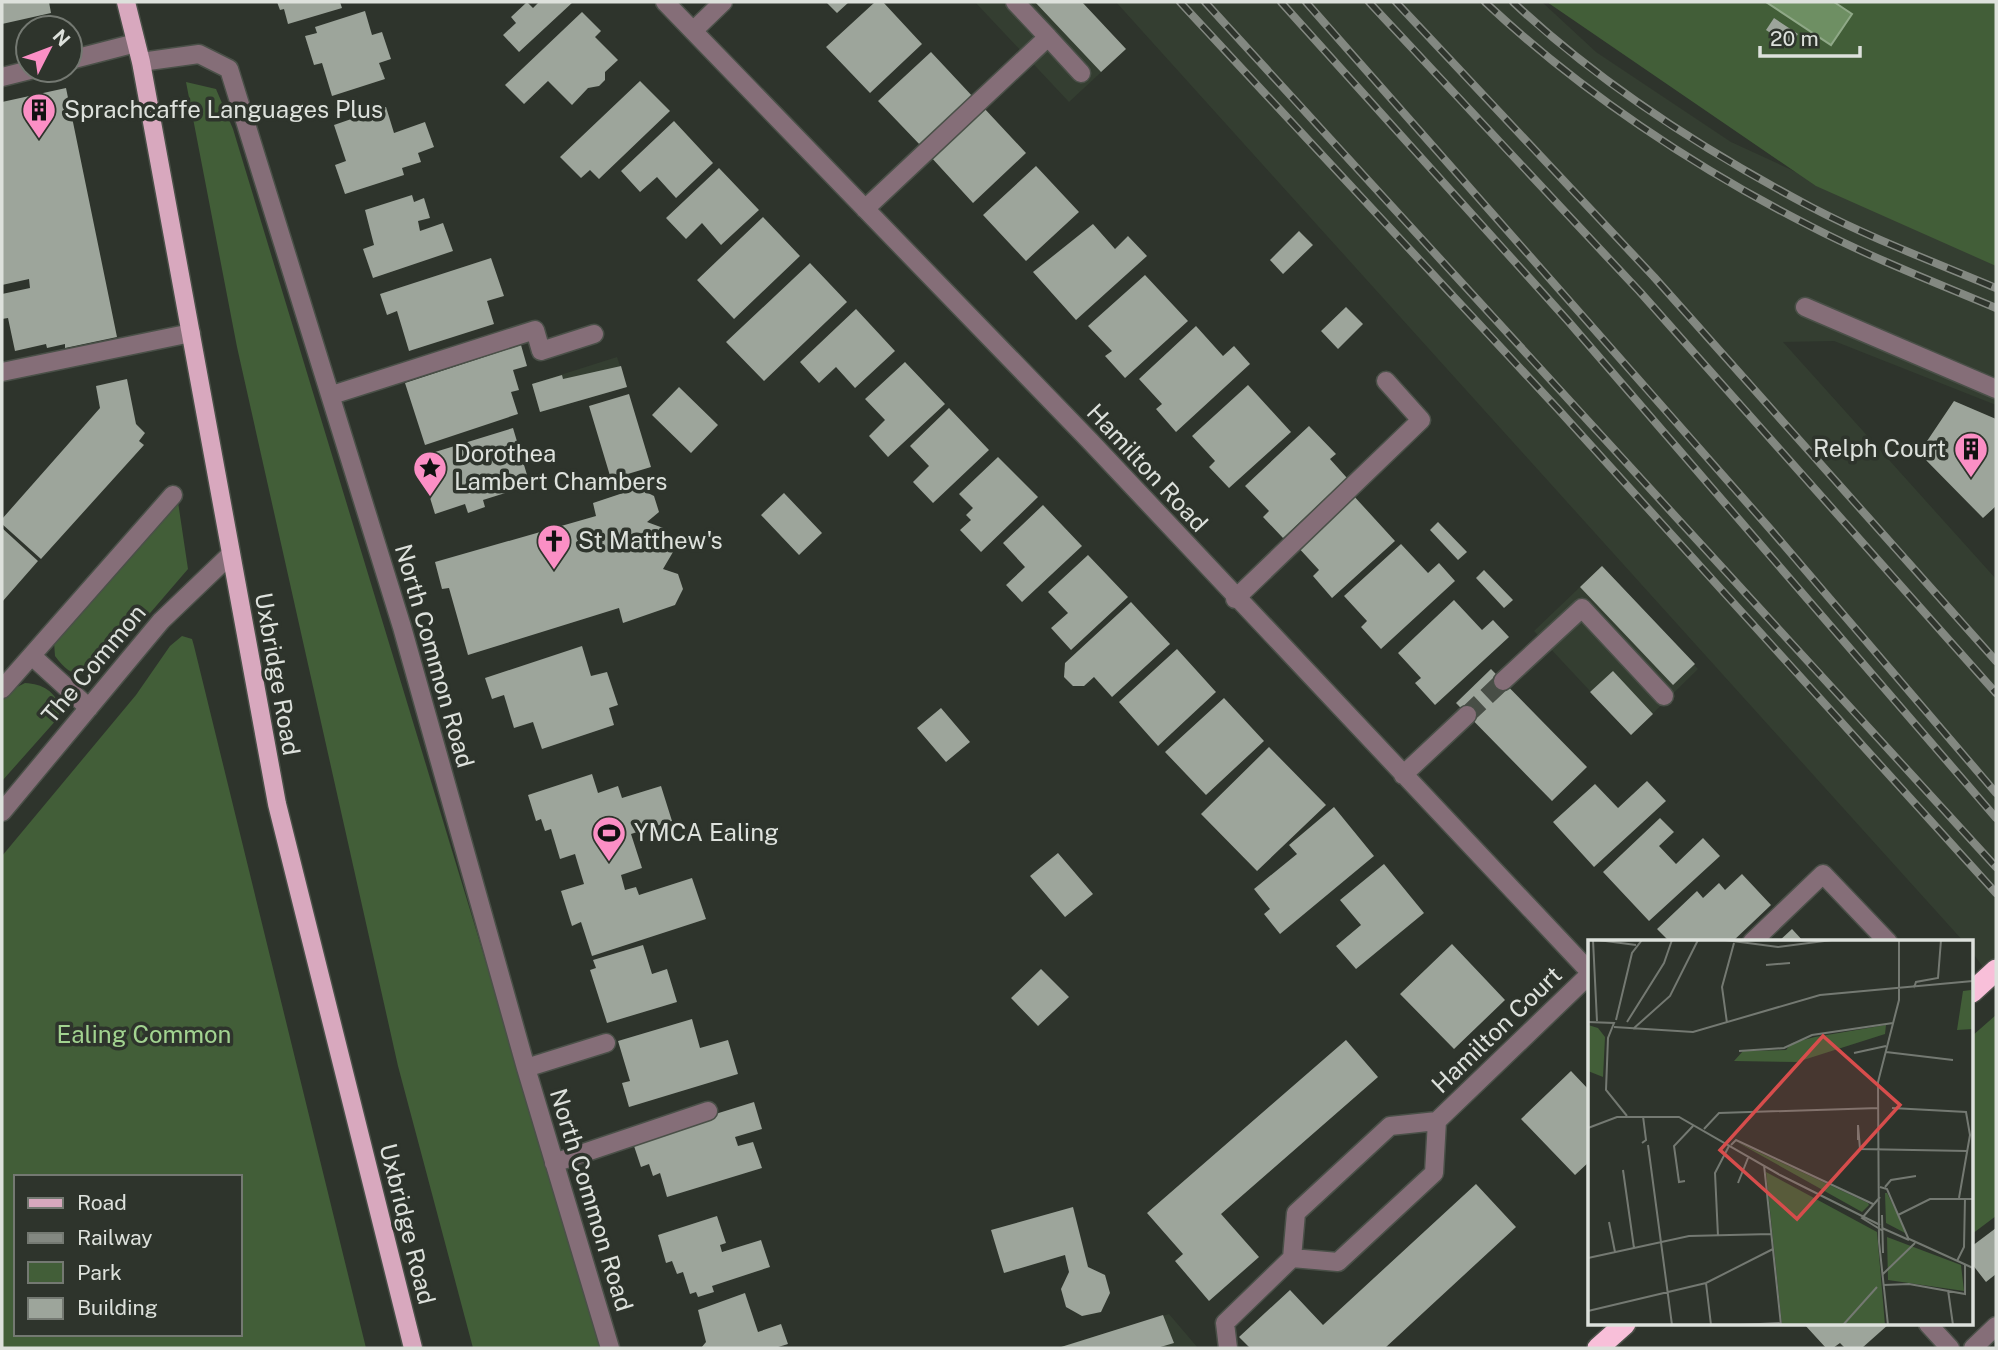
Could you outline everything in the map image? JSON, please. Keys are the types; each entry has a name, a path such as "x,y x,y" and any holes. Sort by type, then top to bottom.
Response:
{"highway":[{"path":"1598,1348 1623,1326"}],"main road":[{"name":"Uxbridge Road","path":"126,2 141,62 277,804 413,1348"}],"street":[{"name":"Hamilton Road","path":"665,2 1090,441 1588,971"},
{"path":"693,31 723,2"},
{"path":"1016,2 1081,73"},
{"path":"865,209 1048,37"},
{"path":"84,56 136,43"},
{"name":"North Common Road","path":"141,62 199,54 229,69 402,627 526,1068 610,1348"},
{"path":"1805,307 1996,389"},
{"path":"332,395 535,330 541,351 594,334"},
{"path":"2,372 191,333"},
{"path":"1235,598 1421,420 1386,381"},
{"path":"2,689 173,495"},
{"name":"The Common","path":"2,812 161,621 231,554"},
{"path":"1503,681 1583,608 1664,696"},
{"path":"32,656 89,709"},
{"path":"1403,775 1467,715"},
{"path":"1754,940 1823,874 1886,940"},
{"name":"Hamilton Court","path":"1437,1121 1434,1173 1338,1262 1292,1258 1296,1213 1390,1126 1437,1121 1588,975"},
{"path":"526,1068 606,1043"},
{"path":"554,1163 708,1111"},
{"path":"1227,1348 1225,1323 1292,1258"},
{"path":"1930,1326 1950,1348"},
{"path":"1973,1348 1996,1326"}],"shaded area":[{"path":"975,2 1082,2 1126,49 1069,102"},
{"path":"1116,2 1542,2 1596,52 1731,142 1996,264 1996,405 1834,341 1783,342 1996,579 1996,985 1974,955 1974,940 1962,940"},
{"path":"1766,2 1834,2 1852,14 1831,45"},
{"path":"617,357 627,387 540,412 532,384"},
{"path":"1602,566 1698,669 1631,735 1534,631"},
{"path":"1169,1314 1198,1348 1056,1348"}],"green space":[{"path":"1547,2 1996,2 1996,266 1816,186"},
{"path":"186,82 216,89 233,129 603,1348 473,1348 398,1066 237,347"},
{"path":"178,502 188,569 101,670 87,675 70,671 55,656 54,642"},
{"name":"Ealing Common","path":"182,636 192,639 366,1348 2,1348 2,856 136,695 170,646"},
{"path":"25,683 48,690 61,709 58,718 2,781 2,701 13,689"},
{"path":"1996,1015 1996,1216 1974,1232 1974,1034"}],"building":[{"path":"2,2 49,2 51,13 14,14 14,21 2,24"},
{"path":"277,2 340,2 342,8 288,24 284,9 280,10"},
{"path":"527,2 533,8 539,2 573,2 519,52 503,35 516,23 511,17"},
{"path":"826,2 849,2 837,13"},
{"path":"875,2 883,2 922,44 870,93 826,47"},
{"path":"1035,2 1082,2 1126,49 1101,72"},
{"path":"365,11 372,35 382,32 391,59 379,63 385,79 332,96 322,63 314,65 305,36 317,33 315,27"},
{"path":"582,12 601,31 595,37 618,60 605,72 605,80 599,86 588,88 572,105 548,81 524,104 505,85"},
{"path":"1774,18 1798,34 1790,46 1766,30"},
{"path":"931,52 974,98 922,147 878,101"},
{"path":"640,81 670,111 599,179 590,170 581,178 560,157"},
{"path":"66,88 117,337 65,348 65,344 47,348 46,344 15,351 8,318 2,319 2,294 30,288 29,279 2,285 2,102"},
{"path":"386,107 394,133 425,122 434,147 418,153 421,162 402,168 404,175 345,194 335,165 346,161 334,125"},
{"path":"983,107 1026,153 973,203 930,156"},
{"path":"674,121 713,163 676,198 657,177 640,192 621,171"},
{"path":"1036,166 1079,212 1026,261 983,215"},
{"path":"719,168 759,210 721,245 702,223 686,239 666,218"},
{"path":"412,195 414,202 424,198 430,218 418,221 420,231 443,223 453,251 373,278 363,249 374,245 365,210"},
{"path":"763,217 800,256 734,319 697,280"},
{"path":"1093,224 1115,249 1128,236 1147,256 1076,320 1033,272"},
{"path":"1299,231 1313,245 1283,274 1270,260"},
{"path":"491,258 504,296 487,301 494,324 409,351 397,311 387,315 380,294"},
{"path":"810,263 847,302 764,381 726,342"},
{"path":"1145,275 1188,321 1125,378 1105,356 1112,351 1088,326"},
{"path":"1346,307 1363,324 1338,349 1321,331"},
{"path":"856,309 895,351 855,388 836,367 819,383 800,362"},
{"path":"1196,326 1223,356 1234,346 1250,364 1176,432 1156,409 1162,404 1139,379"},
{"path":"521,345 527,366 513,370 519,390 511,392 518,414 425,445 405,383"},
{"path":"905,362 945,404 888,457 869,436 885,420 865,399"},
{"path":"621,366 627,387 540,412 532,384 562,375 563,379"},
{"path":"127,379 136,424 145,433 139,441 144,445 41,559 2,524 2,519 100,408 96,386"},
{"path":"1248,385 1291,432 1229,488 1209,467 1215,461 1192,436"},
{"path":"679,387 718,425 691,453 652,415"},
{"path":"629,394 651,467 611,479 589,406"},
{"name":"Relph Court","path":"1954,401 1996,419 1996,506 1983,518 1919,453"},
{"path":"949,408 989,450 933,503 913,482 929,466 910,446"},
{"path":"1309,426 1336,454 1330,459 1347,478 1283,538 1263,517 1269,511 1245,486"},
{"path":"513,428 530,485 483,500 485,507 468,513 465,504 435,514 427,488 438,484 435,475 428,477 422,456"},
{"path":"998,457 1038,497 981,552 960,530 971,520 966,515 973,508 959,494"},
{"name":"St Matthew's","path":"638,488 654,496 659,512 647,522 666,529 673,552 663,569 678,574 683,589 675,605 623,623 619,608 468,655 449,588 442,589 435,562 596,516 593,503"},
{"path":"784,493 822,533 799,555 761,515"},
{"path":"1352,494 1395,541 1332,598 1313,576 1319,570 1296,545"},
{"path":"1043,505 1082,546 1022,602 1006,585 1025,567 1003,543"},
{"path":"1438,522 1467,552 1458,560 1430,530"},
{"path":"2,528 38,561 2,602"},
{"path":"1401,544 1428,573 1439,563 1455,581 1381,649 1361,627 1367,621 1344,596"},
{"path":"1088,555 1128,597 1071,650 1051,628 1068,613 1048,592"},
{"path":"1602,566 1695,664 1673,685 1580,587"},
{"path":"1484,570 1513,600 1504,608 1476,578"},
{"path":"1454,600 1482,630 1493,620 1509,637 1435,705 1415,683 1421,678 1398,653"},
{"path":"1131,602 1170,644 1112,697 1094,677 1084,686 1073,686 1064,677 1065,663"},
{"path":"582,646 591,676 607,672 618,705 609,708 614,725 542,749 533,722 514,728 504,695 492,699 485,678"},
{"path":"1177,649 1216,692 1158,746 1119,702"},
{"path":"1491,669 1587,767 1552,801 1456,703"},
{"path":"1613,671 1653,714 1631,735 1590,692"},
{"path":"1224,698 1264,741 1206,795 1165,752"},
{"path":"941,708 970,742 946,762 917,728"},
{"path":"1269,747 1326,805 1257,871 1201,814"},
{"name":"YMCA Ealing","path":"592,774 598,793 618,786 622,798 661,786 672,821 631,834 642,868 621,875 625,890 636,887 639,895 692,878 706,919 592,956 581,922 572,926 561,891 584,884 575,854 560,859 551,829 545,831 541,819 536,821 528,795"},
{"path":"1647,781 1666,801 1594,867 1553,822 1595,784 1618,808"},
{"path":"1334,807 1374,856 1280,934 1264,914 1270,909 1254,889 1297,854 1289,845"},
{"path":"1660,818 1674,832 1659,846 1676,864 1703,838 1720,856 1649,921 1603,872"},
{"path":"1058,853 1093,894 1065,917 1030,876"},
{"path":"1384,864 1424,913 1356,969 1336,946 1361,925 1340,900"},
{"path":"1742,874 1771,905 1734,940 1668,940 1657,929 1697,891 1703,898 1719,883 1725,890"},
{"path":"1792,929 1802,940 1780,940"},
{"path":"1452,944 1505,1000 1454,1049 1400,994"},
{"path":"643,945 652,974 667,969 677,1002 607,1023 590,970 596,968 593,960"},
{"path":"1041,969 1069,997 1038,1026 1011,998"},
{"path":"692,1019 700,1048 728,1040 738,1074 629,1107 622,1083 630,1081 618,1041"},
{"path":"1346,1040 1378,1077 1221,1214 1259,1257 1209,1301 1175,1261 1183,1254 1147,1213"},
{"path":"1571,1071 1588,1089 1588,1163 1575,1175 1521,1119"},
{"path":"754,1102 762,1129 735,1137 738,1146 753,1142 762,1168 667,1197 660,1173 653,1176 649,1164 641,1167 632,1140"},
{"path":"1476,1184 1516,1227 1385,1348 1250,1348 1239,1337 1290,1290 1323,1325"},
{"path":"1073,1207 1088,1267 1105,1275 1110,1293 1101,1312 1082,1316 1066,1307 1061,1289 1069,1272 1065,1255 1004,1273 991,1230"},
{"path":"717,1216 726,1243 720,1245 722,1252 761,1240 770,1267 712,1286 714,1292 698,1297 696,1292 690,1294 683,1272 677,1274 672,1261 666,1263 658,1235"},
{"path":"1996,1228 1996,1274 1986,1282 1974,1267 1974,1244"},
{"path":"745,1293 758,1332 781,1324 788,1344 775,1348 701,1348 706,1342 698,1310"},
{"path":"1163,1315 1174,1343 1157,1348 1058,1348"},
{"path":"1806,1326 1887,1326 1862,1348 1845,1348 1840,1343 1833,1348 1826,1348"}],"tunnel":[{"path":"1467,715 1503,681"}],"railway":[{"path":"1180,2 1557,408 1996,893"},
{"path":"1205,2 1996,867"},
{"path":"1281,2 1568,321 1996,818"},
{"path":"1306,2 1771,530 1996,793"},
{"path":"1369,2 1640,292 1996,693"},
{"path":"1396,2 1654,277 1996,661"},
{"path":"1485,2 1599,97 1725,179 1835,238 1996,308"},
{"path":"1513,2 1581,61 1655,114 1732,163 1833,218 1996,288"}],"place":[{"name":"Sprachcaffe Languages Plus","path":"39,140"},
{"name":"Relph Court","path":"1971,479"},
{"name":"Dorothea Lambert Chambers","path":"430,498"},
{"name":"St Matthew's","path":"554,571"},
{"name":"YMCA Ealing","path":"609,863"}]}
